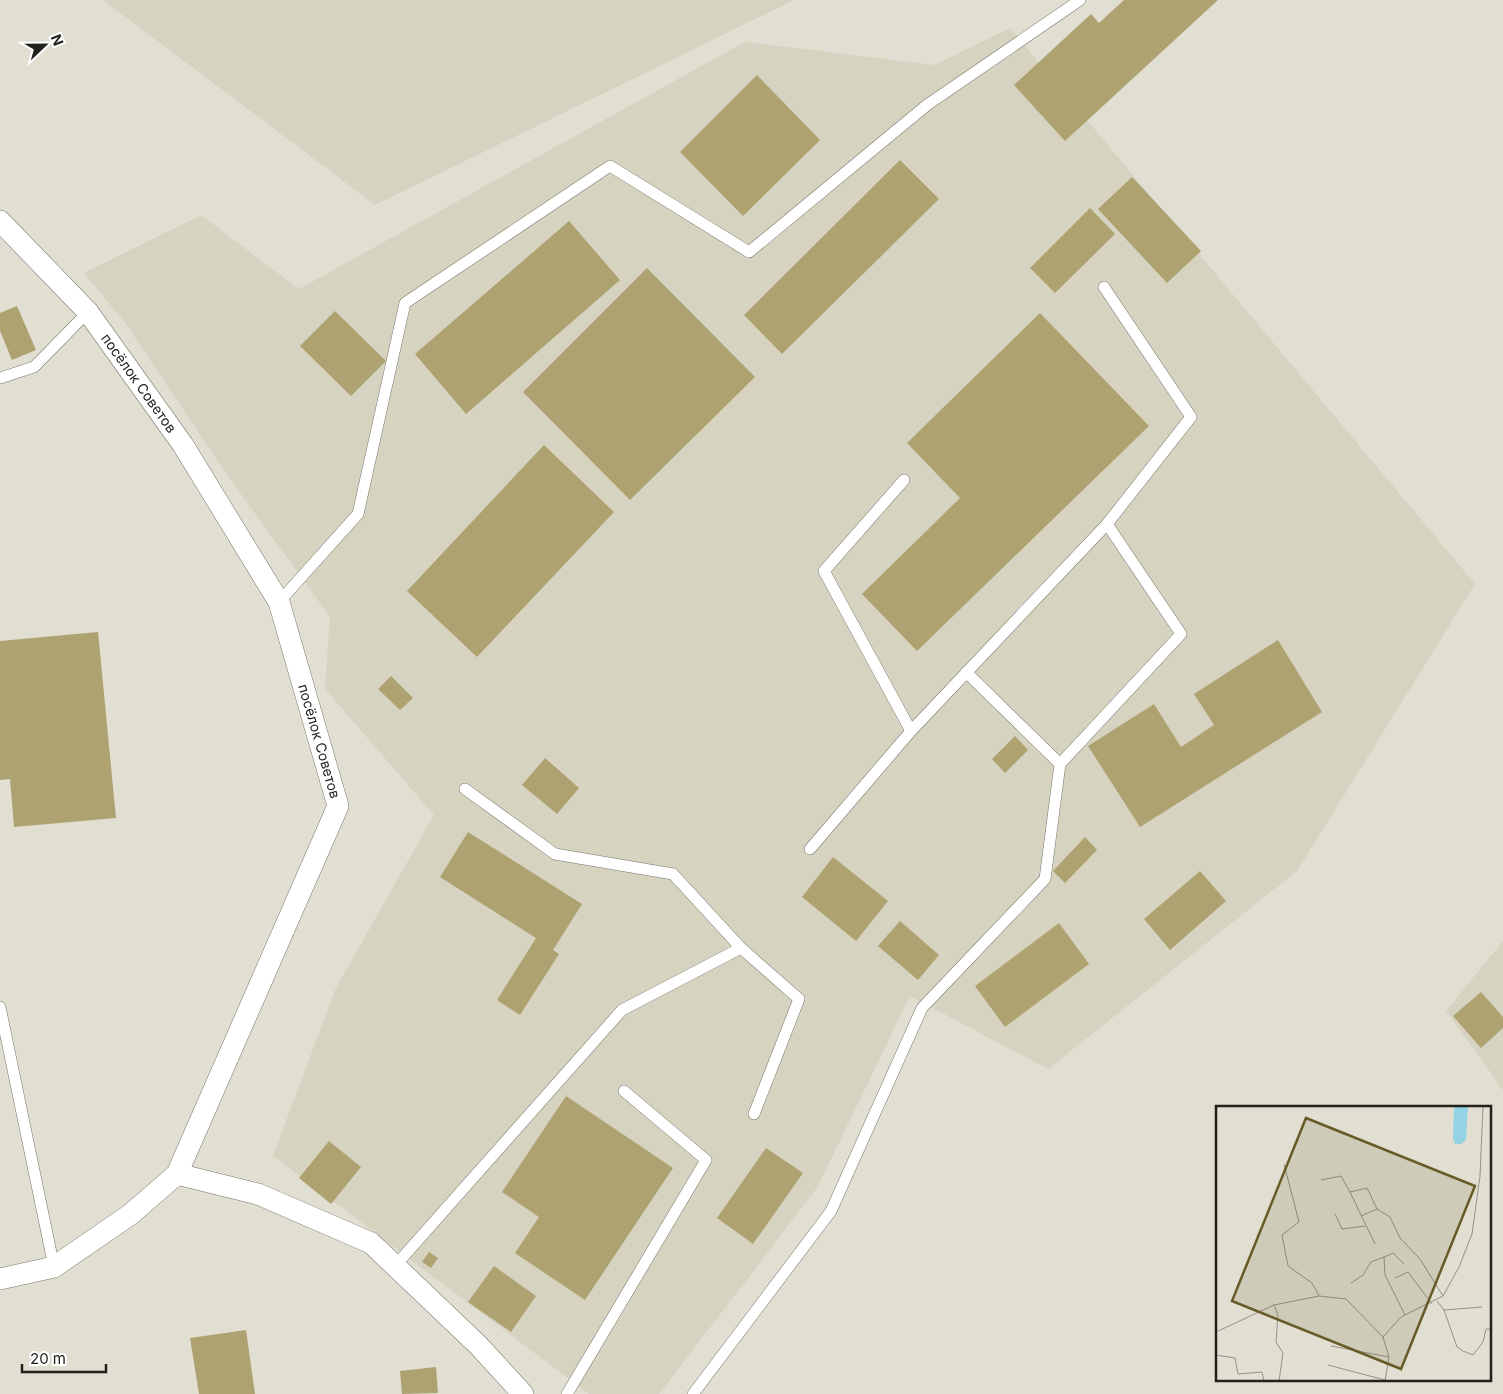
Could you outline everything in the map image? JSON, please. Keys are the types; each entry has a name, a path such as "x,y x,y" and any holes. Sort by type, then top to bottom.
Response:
{"street":[{"name":"посёлок Советов","path":"0,221 88,312 183,445 279,602 338,806 177,1174 132,1214 54,1267 0,1279"},
{"path":"177,1174 258,1194 371,1243 478,1345 523,1394"}],"lane":[{"path":"279,602 358,514 405,303 610,166 749,252 927,105 1080,0"},
{"path":"810,848 911,731 1107,524 1191,417 1104,287"},
{"path":"0,378 34,367 88,312"},
{"path":"904,480 824,571 911,731"},
{"path":"693,1394 830,1211 922,1008 1045,878 1060,764 1181,634 1107,524"},
{"path":"966,672 1060,764"},
{"path":"465,789 555,854 673,874 741,948 798,999 754,1114"},
{"path":"395,1266 622,1010 741,948"},
{"path":"0,1007 54,1267"},
{"path":"567,1394 706,1160 624,1091"}],"shaded area":[{"path":"103,0 794,0 375,205"},
{"path":"1010,28 1475,584 1297,871 1048,1069 910,996 817,1188 659,1394 589,1394 273,1156 336,988 434,815 325,689 330,617 225,472 126,324 84,273 201,215 299,289 745,42 935,65"},
{"path":"1503,941 1503,1090 1446,1011"}],"building":[{"path":"1124,0 1218,0 1065,141 1014,85 1091,14 1099,23"},
{"path":"757,75 820,140 743,216 680,152"},
{"path":"900,160 939,199 782,354 744,315"},
{"path":"1132,177 1201,251 1167,283 1098,209"},
{"path":"1090,208 1115,234 1055,293 1030,268"},
{"path":"569,221 620,280 466,414 415,354"},
{"path":"647,268 755,377 630,500 523,392"},
{"path":"17,306 36,350 12,360 0,331 0,313"},
{"path":"335,311 386,361 351,396 300,346"},
{"path":"1040,313 1149,426 917,651 862,594 960,498 907,443"},
{"path":"544,445 614,512 477,657 407,591"},
{"path":"98,632 116,818 14,827 10,779 0,780 0,641"},
{"path":"1278,640 1322,712 1140,827 1088,746 1154,704 1181,747 1214,725 1194,694"},
{"path":"391,676 413,698 400,710 378,689"},
{"path":"1015,736 1028,750 1005,773 992,759"},
{"path":"545,758 579,788 557,814 522,785"},
{"path":"468,832 582,904 553,950 559,954 520,1015 497,1000 536,938 440,877"},
{"path":"1085,837 1097,850 1065,883 1053,871"},
{"path":"833,857 888,901 856,941 802,897"},
{"path":"1200,871 1226,901 1170,950 1144,919"},
{"path":"900,921 939,955 918,980 878,946"},
{"path":"1059,923 1089,964 1005,1027 975,986"},
{"path":"1481,992 1503,1017 1503,1028 1481,1048 1453,1016"},
{"path":"566,1096 673,1168 585,1300 515,1253 539,1217 502,1192"},
{"path":"329,1141 361,1167 331,1204 299,1178"},
{"path":"766,1148 803,1173 753,1244 717,1218"},
{"path":"429,1252 438,1258 431,1268 422,1262"},
{"path":"494,1266 536,1296 511,1332 468,1302"},
{"path":"246,1330 255,1394 199,1394 190,1338"},
{"path":"436,1367 438,1393 402,1394 400,1371"}]}
